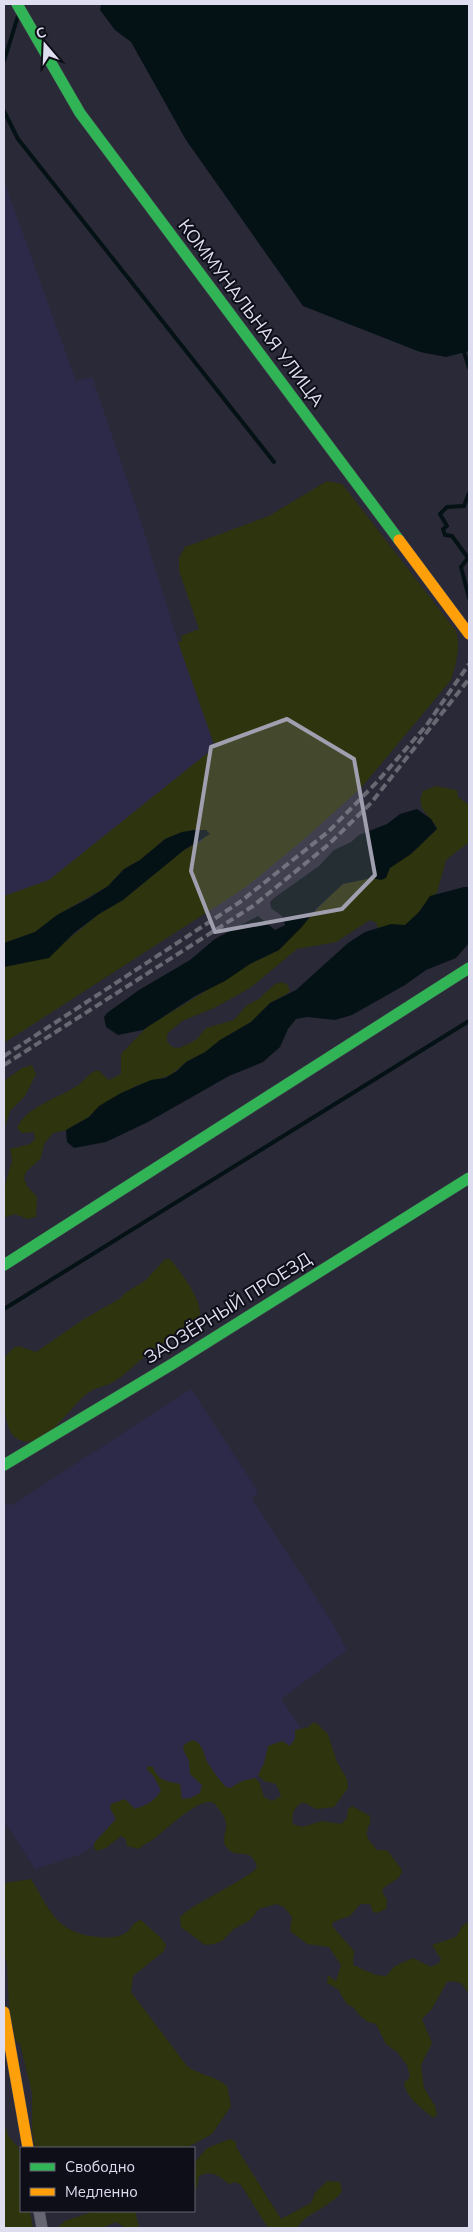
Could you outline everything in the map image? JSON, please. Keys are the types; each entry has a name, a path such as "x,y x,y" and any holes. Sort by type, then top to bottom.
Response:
{"main road":[{"name":"КОММУНАЛЬНАЯ УЛИЦА","path":"17,4 80,113 469,634"},
{"path":"4,1265 469,968"},
{"name":"ЗАОЗЁРНЫЙ ПРОЕЗД","path":"4,1465 174,1363 469,1178"},
{"path":"4,2012 28,2147"}],"street":[{"path":"39,2212 42,2228"}],"highlighted area":[{"path":"287,719 354,759 375,875 342,909 215,932 191,871 211,747"}],"shaded area":[{"path":"101,4 469,4 469,351 446,357 420,352 303,306 186,140 131,42 115,30 100,10"},
{"path":"4,181 76,381 92,377 137,509 178,642 215,747 49,880 4,896"},
{"path":"417,809 431,819 437,829 411,854 390,868 386,878 381,880 372,878 343,884 316,909 301,928 279,950 250,964 225,981 195,996 143,1030 118,1035 106,1027 104,1017 107,1013 139,990 190,960 215,939 258,916 275,930 285,925 282,916 271,908 270,902 274,898 319,866 334,850 351,842 359,835 387,824 400,814"},
{"path":"206,830 210,834 184,850 123,900 99,914 74,933 49,958 4,967 4,943 35,932 57,915 108,886 124,869 140,860 165,839 182,832"},
{"path":"469,887 469,943 456,958 426,970 405,985 352,1015 335,1020 307,1017 296,1019 288,1029 280,1047 263,1062 229,1076 148,1122 106,1142 74,1148 67,1142 66,1130 89,1117 99,1106 121,1093 151,1080 165,1078 177,1071 186,1062 251,1022 270,1003 296,990 348,943 365,932 391,924 405,925 419,912 430,896"},
{"path":"191,1389 258,1491 252,1499 332,1622 347,1650 281,1699 310,1741 224,1799 207,1796 174,1820 163,1802 79,1855 35,1869 4,1821 4,1504 12,1505"}],"green space":[{"path":"327,481 342,484 456,631 458,649 451,680 361,788 303,840 246,887 4,1043 4,967 23,963 59,947 99,914 123,900 184,850 202,841 206,830 182,832 165,839 140,860 124,869 108,886 57,915 35,932 4,943 4,896 49,880 215,747 178,642 182,641 181,636 199,629 179,571 179,558 185,547 269,516"},
{"path":"436,786 457,790 458,797 469,805 469,842 446,860 437,893 428,900 411,921 403,925 378,928 376,923 370,920 336,942 297,949 250,988 214,1008 182,1021 167,1034 167,1041 172,1047 179,1048 192,1042 206,1028 234,1020 247,1005 259,999 275,984 282,982 288,985 290,992 270,1003 251,1022 220,1040 206,1052 186,1062 171,1075 138,1085 104,1103 89,1117 66,1130 53,1133 44,1144 41,1158 26,1172 24,1179 27,1186 37,1197 36,1217 27,1219 15,1214 4,1218 4,1188 12,1161 10,1149 30,1144 35,1139 34,1132 22,1133 17,1128 27,1114 77,1086 95,1071 98,1070 109,1080 121,1074 121,1054 147,1027 250,964 279,950 339,886 352,881 377,879 394,864 411,854 437,829 422,808 421,803 423,791"},
{"path":"32,1065 36,1074 25,1096 10,1111 4,1130 4,1081 22,1068"},
{"path":"165,1259 170,1259 195,1296 200,1312 199,1318 192,1328 154,1349 115,1381 88,1393 46,1435 26,1442 16,1438 7,1423 5,1413 4,1358 13,1348 19,1346 36,1352 146,1280"},
{"path":"312,1723 316,1723 328,1734 337,1762 347,1779 348,1788 334,1807 316,1809 301,1803 294,1812 293,1824 302,1827 322,1821 341,1824 347,1818 348,1809 352,1806 370,1816 367,1836 377,1850 387,1850 402,1870 399,1877 382,1891 387,1900 386,1909 377,1913 373,1912 370,1904 360,1904 350,1916 333,1922 332,1926 354,1951 353,1965 376,1975 386,1976 395,1966 413,1958 431,1967 439,1963 441,1959 432,1945 456,1937 463,1925 469,1922 469,1994 461,1983 447,1982 431,2010 422,2019 432,2043 421,2065 424,2088 435,2106 437,2115 433,2118 408,2094 404,2083 410,2077 407,2065 397,2052 386,2044 376,2024 368,2022 358,2014 354,2008 346,2003 338,1989 327,1983 328,1975 336,1981 341,1965 329,1947 307,1944 290,1931 292,1917 284,1907 276,1904 259,1909 250,1920 234,1929 222,1941 214,1944 205,1945 181,1927 180,1918 191,1908 250,1874 257,1868 252,1857 232,1852 225,1846 225,1820 214,1803 208,1802 192,1809 139,1849 127,1846 125,1838 121,1836 106,1848 97,1851 94,1848 94,1843 116,1819 110,1808 111,1804 125,1799 135,1809 150,1802 159,1794 161,1790 153,1775 147,1770 148,1766 153,1767 160,1778 180,1784 182,1799 191,1798 200,1793 202,1785 190,1774 189,1761 183,1749 184,1745 192,1740 202,1747 207,1762 226,1787 230,1788 242,1781 255,1778 259,1782 264,1797 272,1801 281,1796 276,1784 264,1781 258,1775 264,1763 268,1746 282,1741 290,1746 295,1739 295,1730 309,1727"},
{"path":"31,1879 49,1910 56,1918 72,1931 83,1935 114,1937 126,1933 141,1920 162,1939 166,1945 164,1951 133,1976 131,1992 187,2066 227,2086 231,2106 212,2134 188,2147 35,2147 32,2130 32,2093 20,2044 15,2040 9,2007 7,1964 4,1954 4,1883"},
{"path":"4,2123 9,2137 18,2147 20,2154 20,2212 30,2212 33,2228 4,2228"},
{"path":"230,2139 236,2142 236,2147 281,2219 311,2203 315,2193 327,2181 340,2182 342,2191 332,2201 304,2219 298,2228 268,2228 241,2185 235,2182 229,2184 215,2174 208,2173 199,2176 195,2191 195,2162 207,2148"},
{"path":"91,2212 135,2212 139,2227 126,2228 116,2222 102,2228 57,2228 65,2221"}],"waterway":[{"path":"4,61 18,16"},
{"path":"4,111 18,139 274,462"},
{"path":"464,352 469,368"},
{"path":"469,493 464,506 447,507 440,514 447,526 443,529 445,535 452,536 468,558 461,567 469,598"},
{"path":"4,1309 469,1021"}],"railway":[{"path":"4,1056 240,902 328,832 377,782 426,726 469,664"},
{"path":"4,1065 253,906 328,845 371,803 469,679"}],"traffic: fast":[{"path":"17,4 80,113 399,540"},
{"path":"4,1265 469,968"},
{"path":"4,1465 174,1363 469,1178"}],"traffic: slow":[{"path":"399,540 469,634"},
{"path":"4,2012 28,2147"}]}
